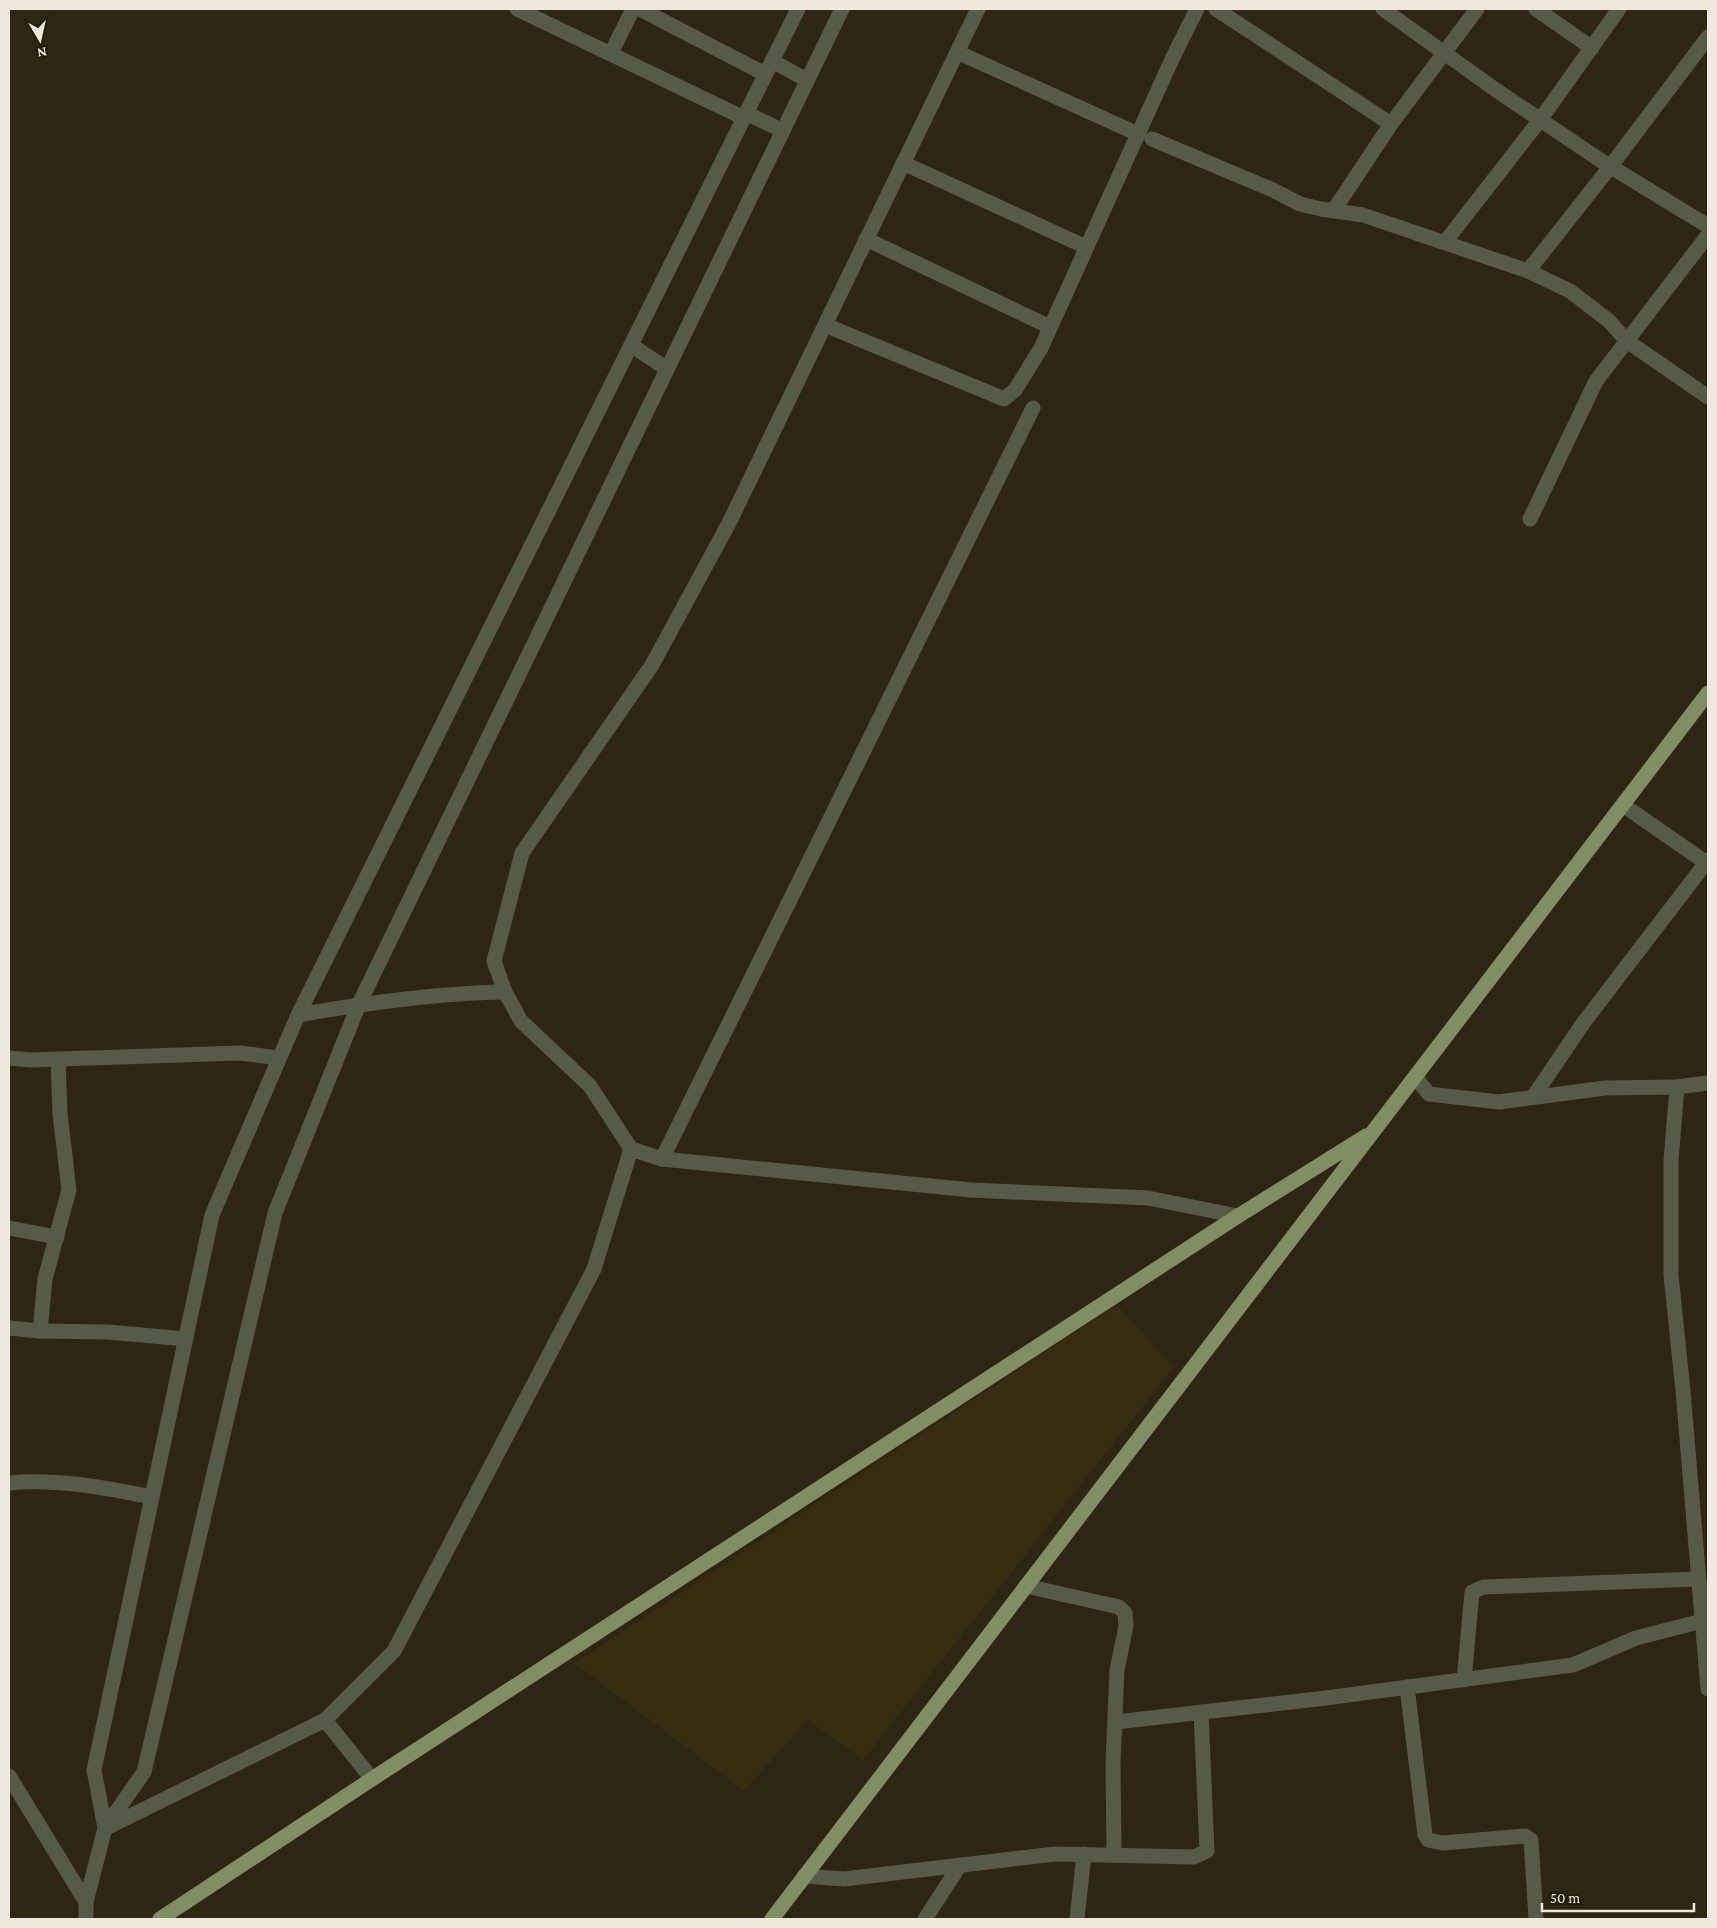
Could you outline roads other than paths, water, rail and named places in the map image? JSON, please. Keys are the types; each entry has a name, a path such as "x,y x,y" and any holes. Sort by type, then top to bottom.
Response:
{"main road":[{"path":"772,1919 1708,693"},
{"path":"160,1919 1238,1216 1374,1131"}],"street":[{"path":"518,9 783,131"},
{"path":"611,53 633,9"},
{"path":"640,9 769,67 807,80"},
{"path":"105,1828 94,1770 212,1215 298,1014 798,9"},
{"path":"86,1919 86,1902 105,1828 144,1772 275,1213 359,1004 842,9"},
{"path":"978,9 729,523 652,665 522,853 494,961 505,992 521,1021 590,1086 631,1149 662,1159 971,1190 1148,1198 1238,1216"},
{"path":"825,325 1004,399 1015,390 1041,348 1086,247 1145,136 1197,9"},
{"path":"1216,9 1391,124"},
{"path":"1383,9 1610,167 1708,226"},
{"path":"1334,210 1391,124 1477,9"},
{"path":"1536,9 1592,48"},
{"path":"1445,242 1540,120 1620,9"},
{"path":"1528,271 1610,167 1708,37"},
{"path":"957,52 1145,136 1273,190 1300,204 1362,215 1528,271 1570,291 1609,322 1628,341 1708,396"},
{"path":"903,163 1086,247"},
{"path":"1530,519 1596,381 1708,235"},
{"path":"866,239 1050,327"},
{"path":"631,345 667,369"},
{"path":"662,1159 1033,408"},
{"path":"1533,1097 1584,1022 1707,862 1623,805"},
{"path":"298,1014 359,1004 471,992 505,992"},
{"path":"9,1058 31,1060 240,1053 279,1058"},
{"path":"40,1331 44,1279 69,1190 60,1114 58,1059"},
{"path":"1415,1077 1430,1094 1499,1102 1605,1088 1677,1087 1708,1083"},
{"path":"1677,1087 1670,1161 1671,1275 1701,1584 1708,1689"},
{"path":"105,1828 326,1720 394,1651 594,1269 631,1149"},
{"path":"9,1228 56,1237"},
{"path":"9,1328 40,1331 108,1332 186,1339"},
{"path":"9,1484 23,1482 87,1485 152,1497"},
{"path":"1464,1680 1472,1592 1483,1587 1701,1584"},
{"path":"1026,1586 1119,1607 1125,1613 1126,1626 1117,1670 1113,1762 1114,1855"},
{"path":"1116,1722 1573,1665 1636,1638 1702,1621"},
{"path":"1407,1687 1425,1835 1428,1840 1443,1843 1525,1836 1531,1840 1536,1919"},
{"path":"804,1876 844,1879 1055,1854 1194,1857 1207,1852 1202,1712"},
{"path":"326,1720 372,1779"},
{"path":"9,1776 86,1902"},
{"path":"1077,1919 1084,1854"},
{"path":"924,1919 960,1865"}]}
